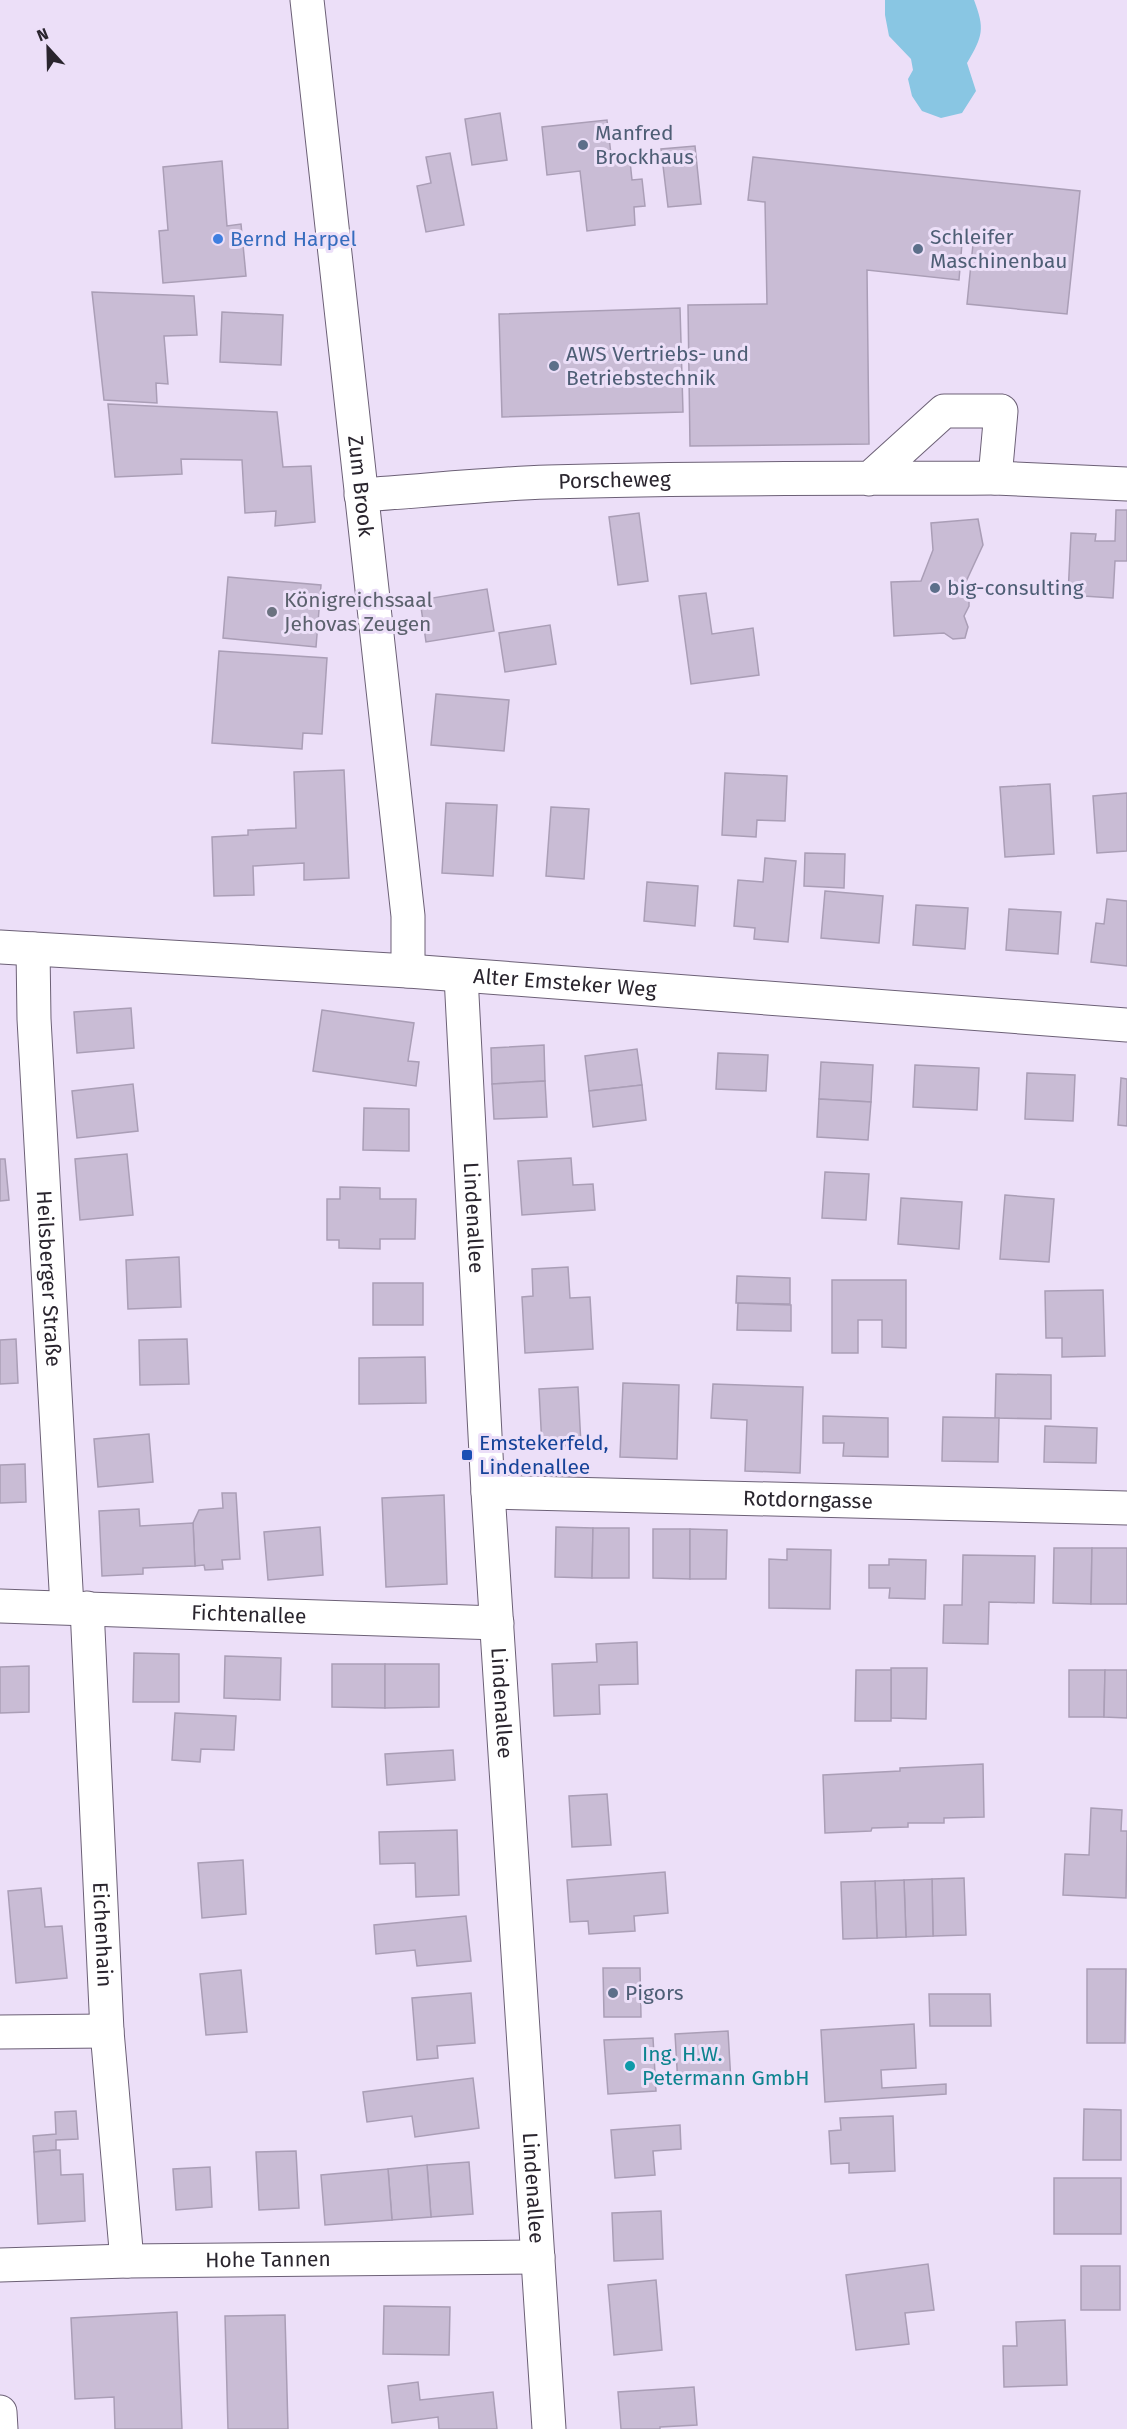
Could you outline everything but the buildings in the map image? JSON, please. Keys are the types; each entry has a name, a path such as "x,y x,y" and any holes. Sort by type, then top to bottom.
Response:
{"street":[{"name":"Zum Brook","path":"307,0 408,916 408,971"},
{"path":"868,479 944,411 1001,411 995,478"},
{"name":"Porscheweg","path":"361,495 546,482 757,478 995,478 1127,484"},
{"name":"Alter Emsteker Weg","path":"0,947 408,971 1127,1025"},
{"name":"Heilsberger Straße","path":"33,949 34,1019 77,1608"},
{"name":"Lindenallee","path":"461,976 488,1492 549,2429"},
{"name":"Rotdorngasse","path":"488,1492 1127,1508"},
{"name":"Fichtenallee","path":"0,1606 497,1623"},
{"name":"Eichenhain","path":"77,1608 107,2031 127,2261"},
{"path":"0,2032 107,2031"},
{"name":"Hohe Tannen","path":"0,2265 127,2261 537,2257"},
{"path":"0,2412 1,2429"}],"water":[{"path":"885,0 974,0 980,18 981,32 967,63 976,91 962,113 941,118 922,111 912,96 908,79 913,70 911,59 889,36"}],"place":[{"name":"Manfred Brockhaus","path":"583,145"},
{"name":"Bernd Harpel","path":"218,239"},
{"name":"Schleifer Maschinenbau","path":"918,249"},
{"name":"AWS Vertriebs- und Betriebstechnik","path":"554,366"},
{"name":"big-consulting","path":"935,588"},
{"name":"Königreichssaal Jehovas Zeugen","path":"272,612"},
{"name":"Emstekerfeld, Lindenallee","path":"467,1455"},
{"name":"Pigors","path":"613,1993"},
{"name":"Ing. H.W. Petermann GmbH","path":"630,2066"}]}
